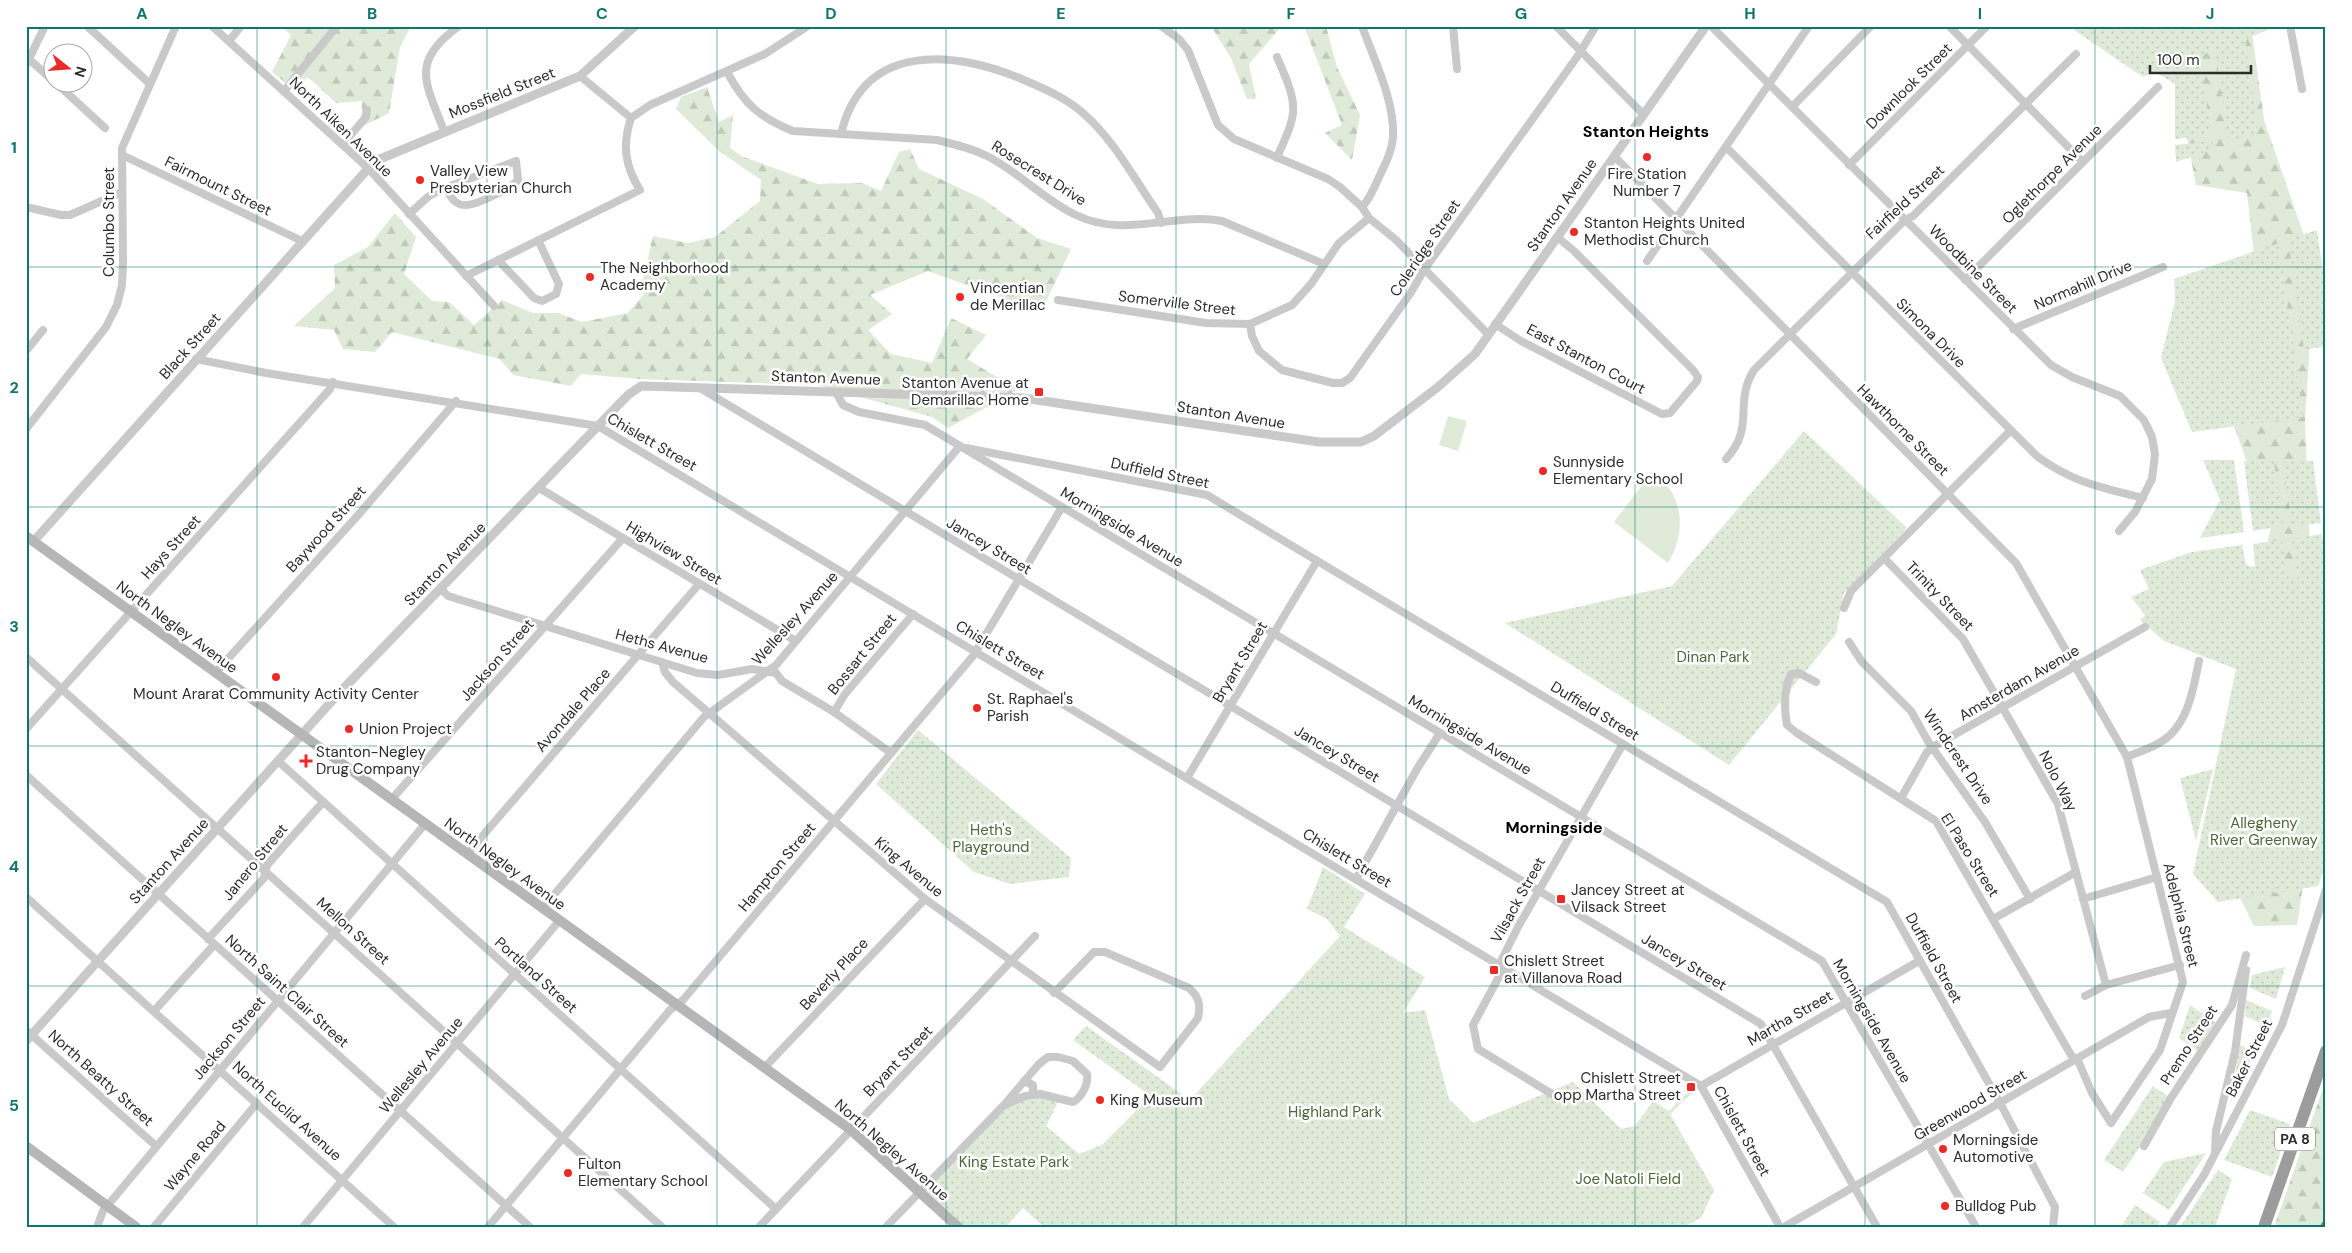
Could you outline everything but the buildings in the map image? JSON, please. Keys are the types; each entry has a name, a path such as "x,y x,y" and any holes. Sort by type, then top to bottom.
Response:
{"highway":[{"name":"PA 8","path":"2264,1227 2326,1051"}],"main road":[{"name":"North Negley Avenue","path":"29,539 851,1130 958,1227"},
{"path":"26,1146 136,1227"}],"street":[{"path":"42,72 28,62 46,26"},
{"path":"87,26 150,84"},
{"name":"Columbo Street","path":"26,428 106,327 117,305 122,285 123,263 122,148 176,26"},
{"name":"North Aiken Avenue","path":"212,26 344,144 494,306"},
{"path":"228,41 241,26"},
{"path":"284,91 337,26"},
{"path":"444,131 425,79 427,62 435,47 459,26"},
{"name":"Mossfield Street","path":"368,168 375,161 444,131 580,76 635,26"},
{"path":"466,276 640,190 627,166 625,150 631,118 650,105 765,54 808,26"},
{"path":"1161,26 1178,39 1188,50 1218,124 1234,140 1328,179 1340,187 1362,207 1369,218 1395,239 1488,334"},
{"path":"1362,26 1386,95 1392,120 1393,138 1385,166 1369,198 1362,207"},
{"path":"1453,26 1457,69"},
{"path":"1556,26 1644,114"},
{"name":"Coleridge Street","path":"1250,324 1252,336 1259,350 1282,370 1333,383 1342,384 1350,378 1596,26"},
{"name":"Stanton Avenue","path":"28,1035 98,961 301,735 628,394 640,386 1023,398 1319,442 1344,444 1361,442 1387,426 1464,364 1488,334 1706,26"},
{"name":"Woodbine Street","path":"1711,26 2051,365 2072,377 2120,396 2144,420 2152,437 2155,462 2152,479 2135,512 2119,531"},
{"path":"1647,261 1809,26"},
{"path":"1792,107 1871,26"},
{"path":"1949,26 2083,162"},
{"name":"Downlook Street","path":"1849,165 1987,26"},
{"path":"2290,26 2302,89"},
{"name":"Fairfield Street","path":"1726,459 1737,448 1743,431 1744,391 1747,380 1754,370 2076,54"},
{"path":"1277,57 1288,86 1293,115 1277,158"},
{"path":"841,134 849,111 865,86 876,76 894,66 912,59 944,58 993,67 1053,93 1082,112 1096,125 1158,212 1161,223"},
{"name":"Rosecrest Drive","path":"727,72 744,100 772,123 793,131 937,140 959,145 990,157 1076,215 1103,223 1124,226 1206,218 1222,221 1324,264"},
{"path":"580,76 631,118"},
{"name":"Oglethorpe Avenue","path":"1965,280 2158,87"},
{"path":"66,92 105,128"},
{"path":"344,144 366,117 367,110"},
{"name":"Simona Drive","path":"1726,147 2038,457 2061,473 2104,490 2143,498"},
{"name":"Fairmount Street","path":"122,155 302,241"},
{"name":"Hawthorne Street","path":"1614,156 2016,563 2127,757"},
{"path":"409,214 429,196 446,188 516,162 518,180 512,187 466,206 456,202 446,188"},
{"name":"Black Street","path":"29,539 196,359 368,168"},
{"path":"26,207 61,215 70,215 122,192"},
{"name":"Somerville Street","path":"1058,300 1206,323 1250,324 1292,305 1311,284 1348,234 1369,218"},
{"name":"East Stanton Court","path":"1495,324 1529,345 1666,415 1697,381 1698,377 1580,257 1557,237"},
{"path":"498,260 534,298 542,301 549,298 556,294 559,284 538,240"},
{"name":"Normahill Drive","path":"2014,329 2163,267"},
{"path":"26,351 42,330"},
{"name":"Chislett Street","path":"196,359 266,373 456,401 598,426 1702,1086 1782,1227"},
{"name":"Hays Street","path":"26,729 324,396 333,382"},
{"name":"Jancey Street","path":"699,387 1761,1024 1877,1227"},
{"name":"Morningside Avenue","path":"836,392 843,405 859,412 925,425 1822,961 1976,1227"},
{"name":"Baywood Street","path":"214,673 360,513 456,401"},
{"path":"1844,608 1852,592 2010,431"},
{"name":"Wellesley Avenue","path":"542,909 709,713 768,672 796,641 959,446"},
{"name":"Duffield Street","path":"959,446 1207,495 1887,902 2000,1104 2055,1208 2053,1227"},
{"name":"Highview Street","path":"539,488 796,641"},
{"name":"Hampton Street","path":"488,1227 620,1070 834,822 975,652 1062,506"},
{"name":"Jackson Street","path":"391,800 624,538"},
{"name":"Trinity Street","path":"1884,558 1964,639 2003,708"},
{"name":"Bryant Street","path":"1187,778 1317,561"},
{"name":"Avondale Place","path":"467,854 699,584"},
{"name":"Heths Avenue","path":"440,588 448,596 697,673 718,674 752,669 776,673 782,680 834,712 891,753"},
{"name":"Bossart Street","path":"834,712 845,694 913,614"},
{"name":"Amsterdam Avenue","path":"1900,798 1927,752 1932,748 2145,627"},
{"name":"Windcrest Drive","path":"1849,642 1862,662 1911,711 1932,748 1985,822 2030,899"},
{"name":"Mellon Street","path":"26,657 662,1227"},
{"path":"2127,757 2161,743 2177,727 2189,705 2199,661"},
{"name":"King Avenue","path":"662,662 665,672 673,682 924,899 1054,993 1161,1068 1198,1018 1200,1009 1198,1000 1189,988 1105,952 1094,952 1054,993"},
{"name":"El Paso Street","path":"1816,682 1799,673 1792,674 1788,682 1785,702 1788,725 1797,733 1936,820 2075,1060 2079,1063 2092,1093 2111,1123"},
{"name":"Nolo Way","path":"2003,708 2058,804 2076,872"},
{"path":"1356,879 1396,806 1440,733"},
{"name":"Vilsack Street","path":"1568,1093 1557,1097 1478,1049 1473,1025 1500,973 1502,959 1623,744"},
{"name":"Adelphia Street","path":"2111,1123 2160,1050 2183,982 2127,757"},
{"name":"Portland Street","path":"278,761 776,1209"},
{"name":"North Saint Clair Street","path":"26,775 530,1227"},
{"name":"Janero Street","path":"154,1011 264,878 267,865 324,802"},
{"name":"Jackson Street","path":"97,1227 108,1206 156,1146 425,824"},
{"path":"1993,919 2076,872 2106,986"},
{"path":"2083,899 2157,877"},
{"name":"Baker Street","path":"2170,1227 2198,1185 2282,1025 2326,890"},
{"name":"North Euclid Avenue","path":"26,896 394,1227"},
{"name":"Beverly Place","path":"764,1068 924,899"},
{"name":"Wellesley Avenue","path":"303,1227 516,975 559,921"},
{"name":"Bryant Street","path":"759,1227 1035,936"},
{"name":"Premo Street","path":"2144,1146 2171,1098 2232,1005 2246,955 2246,983 2238,1032 2216,1131 2215,1154"},
{"name":"Martha Street","path":"1702,1086 1919,961"},
{"path":"2085,996 2106,986 2180,965"},
{"name":"Greenwood Street","path":"1782,1227 2000,1104 2149,1017 2171,1013"},
{"name":"North Beatty Street","path":"28,1035 156,1146"},
{"path":"886,1227 1004,1105 1039,1064 1052,1056 1073,1061 1088,1076 1080,1096 1073,1102 1046,1094 1033,1094 1004,1105"},
{"path":"1024,1081 1032,1085 1033,1094"},
{"name":"Wayne Road","path":"154,1227 257,1103"}],"green space":[{"path":"281,26 411,26 400,47 389,113 361,127 362,101 336,103 308,77 292,88 272,72 291,35"},
{"path":"1211,26 1282,26 1249,64 1256,99 1247,99 1231,58"},
{"path":"1304,26 1326,26 1337,67 1360,115 1352,160 1325,133 1342,125"},
{"path":"2075,26 2278,26 2245,39 2258,132 2229,143 2215,50 2200,56 2211,135 2175,139 2175,84 2155,72 2143,77 2074,30"},
{"path":"2148,26 2251,26 2264,120 2311,256 2310,344 2305,421 2309,527 2326,765 2316,800 2297,925 2254,926 2229,875 2246,643 2271,527 2231,418 2260,306 2247,193 2196,185 2175,75"},
{"path":"707,87 719,122 733,115 730,148 741,156 818,184 862,183 881,191 899,152 910,149 919,169 983,199 1037,238 1071,249 1041,312 928,271 870,295 892,314 868,330 891,354 932,363 951,318 986,335 967,359 1018,390 948,428 932,417 817,385 640,379 581,374 571,386 513,375 500,359 392,332 375,352 343,349 334,330 294,326 335,288 334,265 368,247 395,213 416,237 404,274 432,301 449,302 474,325 502,300 533,313 558,313 582,322 628,313 644,294 643,280 653,236 688,243 715,237 760,201 761,180 719,151 676,109 681,97"},
{"path":"2212,141 2213,149 2176,162 2175,145"},
{"path":"2317,230 2326,293 2326,346 2304,350 2288,239"},
{"path":"2279,243 2303,417 2192,432 2161,358 2175,301 2174,279"},
{"path":"1448,416 1467,421 1458,451 1439,445"},
{"name":"Dinan Park","path":"1804,431 1907,528 1844,593 1836,634 1729,765 1505,623 1672,586"},
{"path":"2203,460 2234,460 2244,532 2200,538 2220,500"},
{"path":"2244,461 2274,461 2283,526 2253,531"},
{"path":"2283,461 2313,461 2321,523 2292,526"},
{"path":"1653,471 1671,491 1679,514 1678,538 1668,563 1614,522"},
{"name":"Allegheny River Greenway","path":"2322,534 2326,561 2326,863 2318,886 2218,902 2193,874 2236,669 2164,641 2140,620 2145,615 2131,597 2149,589 2140,570 2192,552 2242,545 2246,565 2255,567 2253,544 2282,540 2287,575 2298,578 2292,539"},
{"name":"Heth's Playground","path":"918,730 1071,858 1069,877 1010,884 974,872 876,784"},
{"name":"Allegheny River Greenway","path":"2213,769 2196,841 2180,778"},
{"name":"Highland Park","path":"1323,867 1365,894 1344,927 1425,977 1403,1013 1425,1010 1449,1099 1473,1123 1573,1082 1621,1129 1635,1126 1653,1101 1669,1111 1697,1083 1700,1085 1670,1114 1714,1190 1701,1218 1684,1227 1044,1227 1023,1208 1006,1227 958,1227 920,1192 991,1117 1025,1096 1060,1098 1046,1126 1079,1154 1102,1145 1151,1096 1073,1040 1086,1026 1190,1100 1340,936 1327,919 1307,909"},
{"path":"2285,967 2276,999 2250,988 2252,975"},
{"path":"2246,1000 2272,1011 2266,1026 2245,1016"},
{"path":"2190,1005 2221,1026 2202,1054 2179,1038"},
{"path":"2240,1045 2254,1052 2230,1103"},
{"path":"2326,1080 2326,1227 2274,1227"},
{"path":"2153,1086 2172,1099 2123,1172 2104,1160"},
{"path":"2250,1110 2290,1124 2272,1177 2224,1160"},
{"path":"2206,1153 2169,1210 2143,1193 2164,1162"},
{"path":"2218,1170 2232,1179 2215,1227 2180,1227"},
{"path":"2135,1205 2160,1222 2157,1227 2121,1227"}],"railway":[{"path":"2321,1227 2326,1215"}],"place":[{"name":"Fire Station Number 7","path":"1647,157"},
{"name":"Valley View Presbyterian Church","path":"420,180"},
{"name":"Stanton Heights United Methodist Church","path":"1574,232"},
{"name":"The Neighborhood Academy","path":"590,277"},
{"name":"Vincentian de Merillac","path":"960,297"},
{"name":"Stanton Avenue at Demarillac Home","path":"1039,392"},
{"name":"Sunnyside Elementary School","path":"1543,471"},
{"name":"Mount Ararat Community Activity Center","path":"276,677"},
{"name":"St. Raphael's Parish","path":"977,708"},
{"name":"Union Project","path":"349,729"},
{"name":"Stanton-Negley Drug Company","path":"306,761"},
{"name":"Jancey Street at Vilsack Street","path":"1561,899"},
{"name":"Chislett Street at Villanova Road","path":"1494,970"},
{"name":"Chislett Street opp Martha Street","path":"1691,1087"},
{"name":"King Museum","path":"1100,1100"},
{"name":"Morningside Automotive","path":"1943,1149"},
{"name":"Fulton Elementary School","path":"568,1173"},
{"name":"Bulldog Pub","path":"1945,1206"}],"district":[{"name":"Stanton Heights","path":"1646,131"},
{"name":"Morningside","path":"1554,827"}],"park label":[{"name":"King Estate Park","path":"1014,1162"},
{"name":"Joe Natoli Field","path":"1628,1179"}]}
